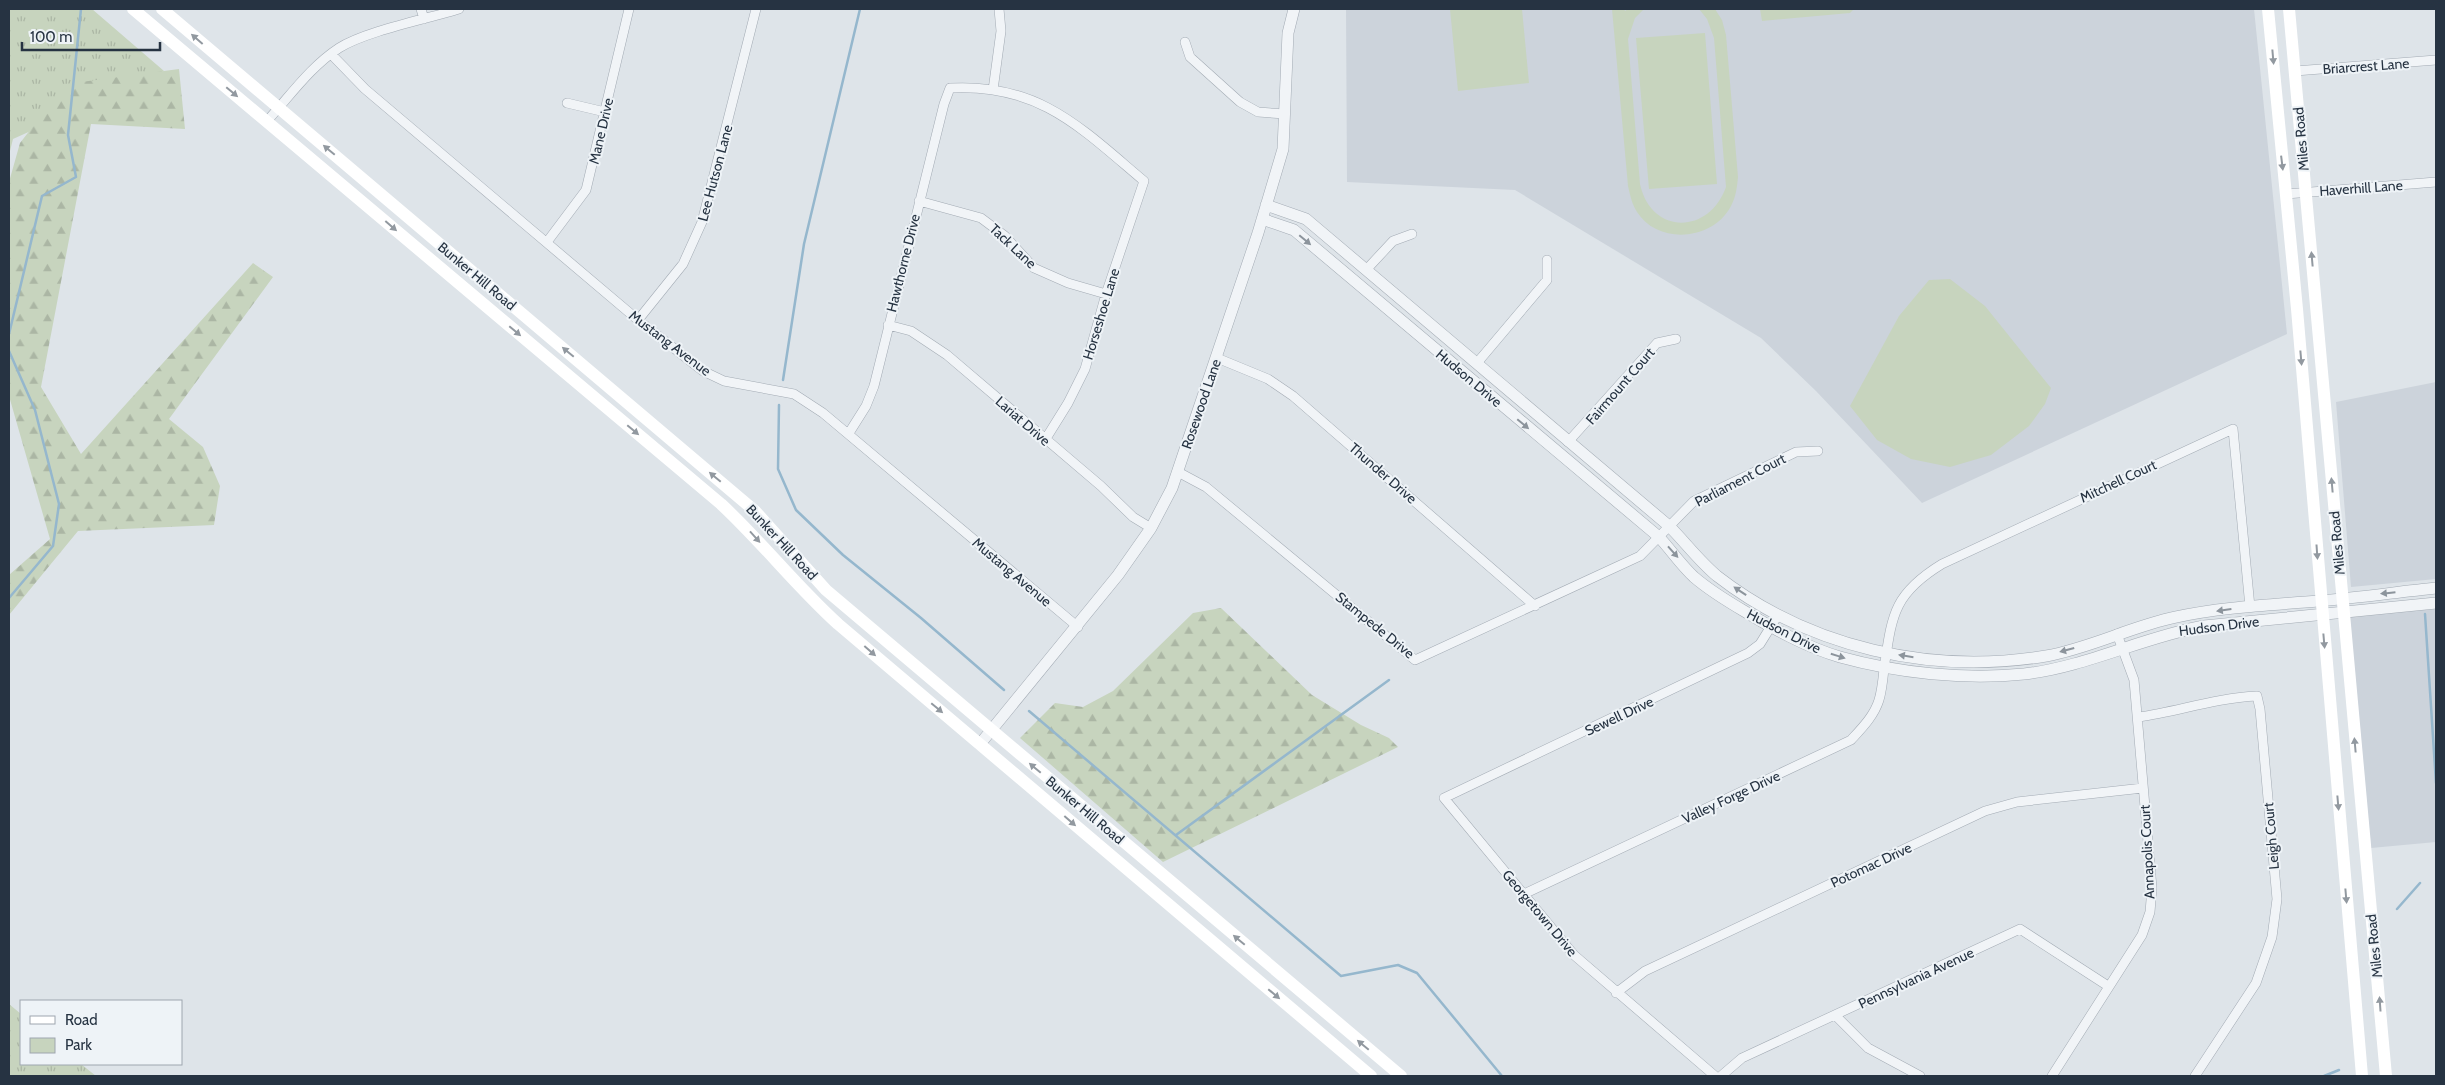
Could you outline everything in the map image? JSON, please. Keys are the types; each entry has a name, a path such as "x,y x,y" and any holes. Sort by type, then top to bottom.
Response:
{"main road":[{"name":"Bunker Hill Road","path":"133,9 721,504 745,526 816,605 1371,1076"},
{"name":"Bunker Hill Road","path":"162,9 755,511 826,590 1400,1076"},
{"name":"Miles Road","path":"2268,9 2307,430 2320,601 2362,1076"},
{"name":"Miles Road","path":"2289,9 2386,1076"},
{"path":"2307,430 2328,428"}],"street":[{"path":"421,9 424,20"},
{"path":"266,121 312,71 331,54 360,38 459,9"},
{"name":"Mane Drive","path":"547,242 586,190 629,9"},
{"name":"Lee Hutson Lane","path":"638,320 684,264 702,222 756,9"},
{"path":"993,90 1001,32 998,9"},
{"name":"Rosewood Lane","path":"980,744 1078,627 1151,528 1172,488 1217,358 1283,148 1288,33 1294,9"},
{"path":"1185,42 1190,57 1240,102 1258,112 1285,114"},
{"name":"Mustang Avenue","path":"331,54 364,88 638,320 703,371 724,381 794,394 823,413 1078,627"},
{"name":"Briarcrest Lane","path":"2295,71 2436,60"},
{"name":"Hawthorne Drive","path":"849,433 866,406 874,386 919,201 944,104 950,88 972,87 993,90"},
{"name":"Horseshoe Lane","path":"993,90 1032,99 1072,121 1144,181 1106,294 1085,369 1068,403 1045,440"},
{"path":"567,103 605,112"},
{"name":"Haverhill Lane","path":"2286,194 2436,182"},
{"name":"Tack Lane","path":"919,201 981,218 1006,236 1034,268 1068,283 1106,294"},
{"name":"Hudson Drive","path":"1266,205 1306,219 1669,526 1717,575 1778,615 1834,639 1887,653 1948,662 2002,661 2047,656 2176,617 2250,607 2436,588"},
{"name":"Hudson Drive","path":"1262,219 1294,230 1659,537 1694,576 1724,599 1771,627 1839,657 1884,667 1933,673 2025,674 2080,662 2169,632 2204,626 2436,603"},
{"path":"1366,270 1393,241 1412,234"},
{"path":"1476,363 1547,280 1547,260"},
{"name":"Lariat Drive","path":"888,325 911,331 947,355 1101,486 1133,517 1151,528"},
{"name":"Fairmount Court","path":"1568,442 1657,343 1676,339"},
{"name":"Thunder Drive","path":"1217,358 1268,379 1293,396 1535,606"},
{"name":"Mitchell Court","path":"1887,653 1893,617 1903,597 1918,579 1942,564 2234,429 2250,607"},
{"name":"Parliament Court","path":"1669,526 1694,501 1796,452 1818,451"},
{"name":"Stampede Drive","path":"1178,472 1206,486 1415,660 1640,556 1669,526"},
{"name":"Sewell Drive","path":"1444,798 1721,668 1760,644 1778,615"},
{"name":"Annapolis Court","path":"2052,1076 2142,935 2150,912 2152,888 2139,716 2134,680 2117,634"},
{"name":"Valley Forge Drive","path":"1524,894 1851,740 1864,726 1879,700 1887,653"},
{"name":"Leigh Court","path":"2139,716 2162,714 2204,702 2237,697 2257,696 2260,709 2277,899 2272,937 2256,983 2195,1076"},
{"name":"Potomac Drive","path":"1616,993 1644,971 1985,811 2017,802 2143,788"},
{"name":"Georgetown Drive","path":"1444,798 1524,894 1548,926 1574,955 1715,1076"},
{"name":"Pennsylvania Avenue","path":"1721,1076 1742,1058 2020,929 2108,986"},
{"path":"1835,1015 1868,1048 1920,1076"}],"shaded area":[{"path":"1346,9 2254,9 2287,334 1922,503 1816,391 1761,338 1515,190 1347,182"},
{"path":"2436,382 2436,579 2351,587 2336,402"},
{"path":"2436,609 2436,842 2371,848 2349,616"}],"green space":[{"path":"9,9 92,9 164,71 13,139 9,155"},
{"path":"1450,9 1522,9 1529,83 1458,91"},
{"path":"1612,9 1624,9 1625,11 1628,9 1644,9 1635,18 1628,39 1640,184 1646,201 1656,213 1668,220 1681,223 1694,221 1707,214 1718,203 1726,187 1714,38 1707,19 1699,9 1715,9 1722,20 1726,35 1738,181 1733,203 1723,218 1699,232 1671,234 1658,230 1646,223 1632,203 1628,186"},
{"path":"1760,9 1854,9 1850,13 1762,21"},
{"path":"1705,33 1717,184 1649,189 1636,38"},
{"path":"179,69 185,129 91,124 41,387 81,454 253,263 273,277 169,419 203,447 220,486 214,525 78,531 9,615 9,575 50,539 9,396 9,182 20,143 66,84"},
{"path":"1950,279 1985,306 2051,388 2045,404 2029,426 1991,455 1950,467 1911,459 1877,440 1850,406 1899,316 1929,280"},
{"path":"1221,608 1312,695 1361,725 1389,738 1398,747 1163,862 1020,738 1055,703 1083,707 1113,691 1193,613"},
{"path":"9,1004 20,1013 20,1065 82,1065 96,1076 9,1076"}],"waterway":[{"path":"9,334 42,196 76,177 68,135 81,9"},
{"path":"783,380 804,244 860,9"},
{"path":"9,351 35,410 59,504 53,546 9,598"},
{"path":"779,405 778,469 796,510 843,555 921,618 1004,690"},
{"path":"2425,614 2436,783"},
{"path":"1176,835 1389,680"},
{"path":"1029,711 1341,976 1398,965 1417,973 1502,1076"},
{"path":"2397,909 2420,883"},
{"path":"2324,1076 2339,1070"}]}
